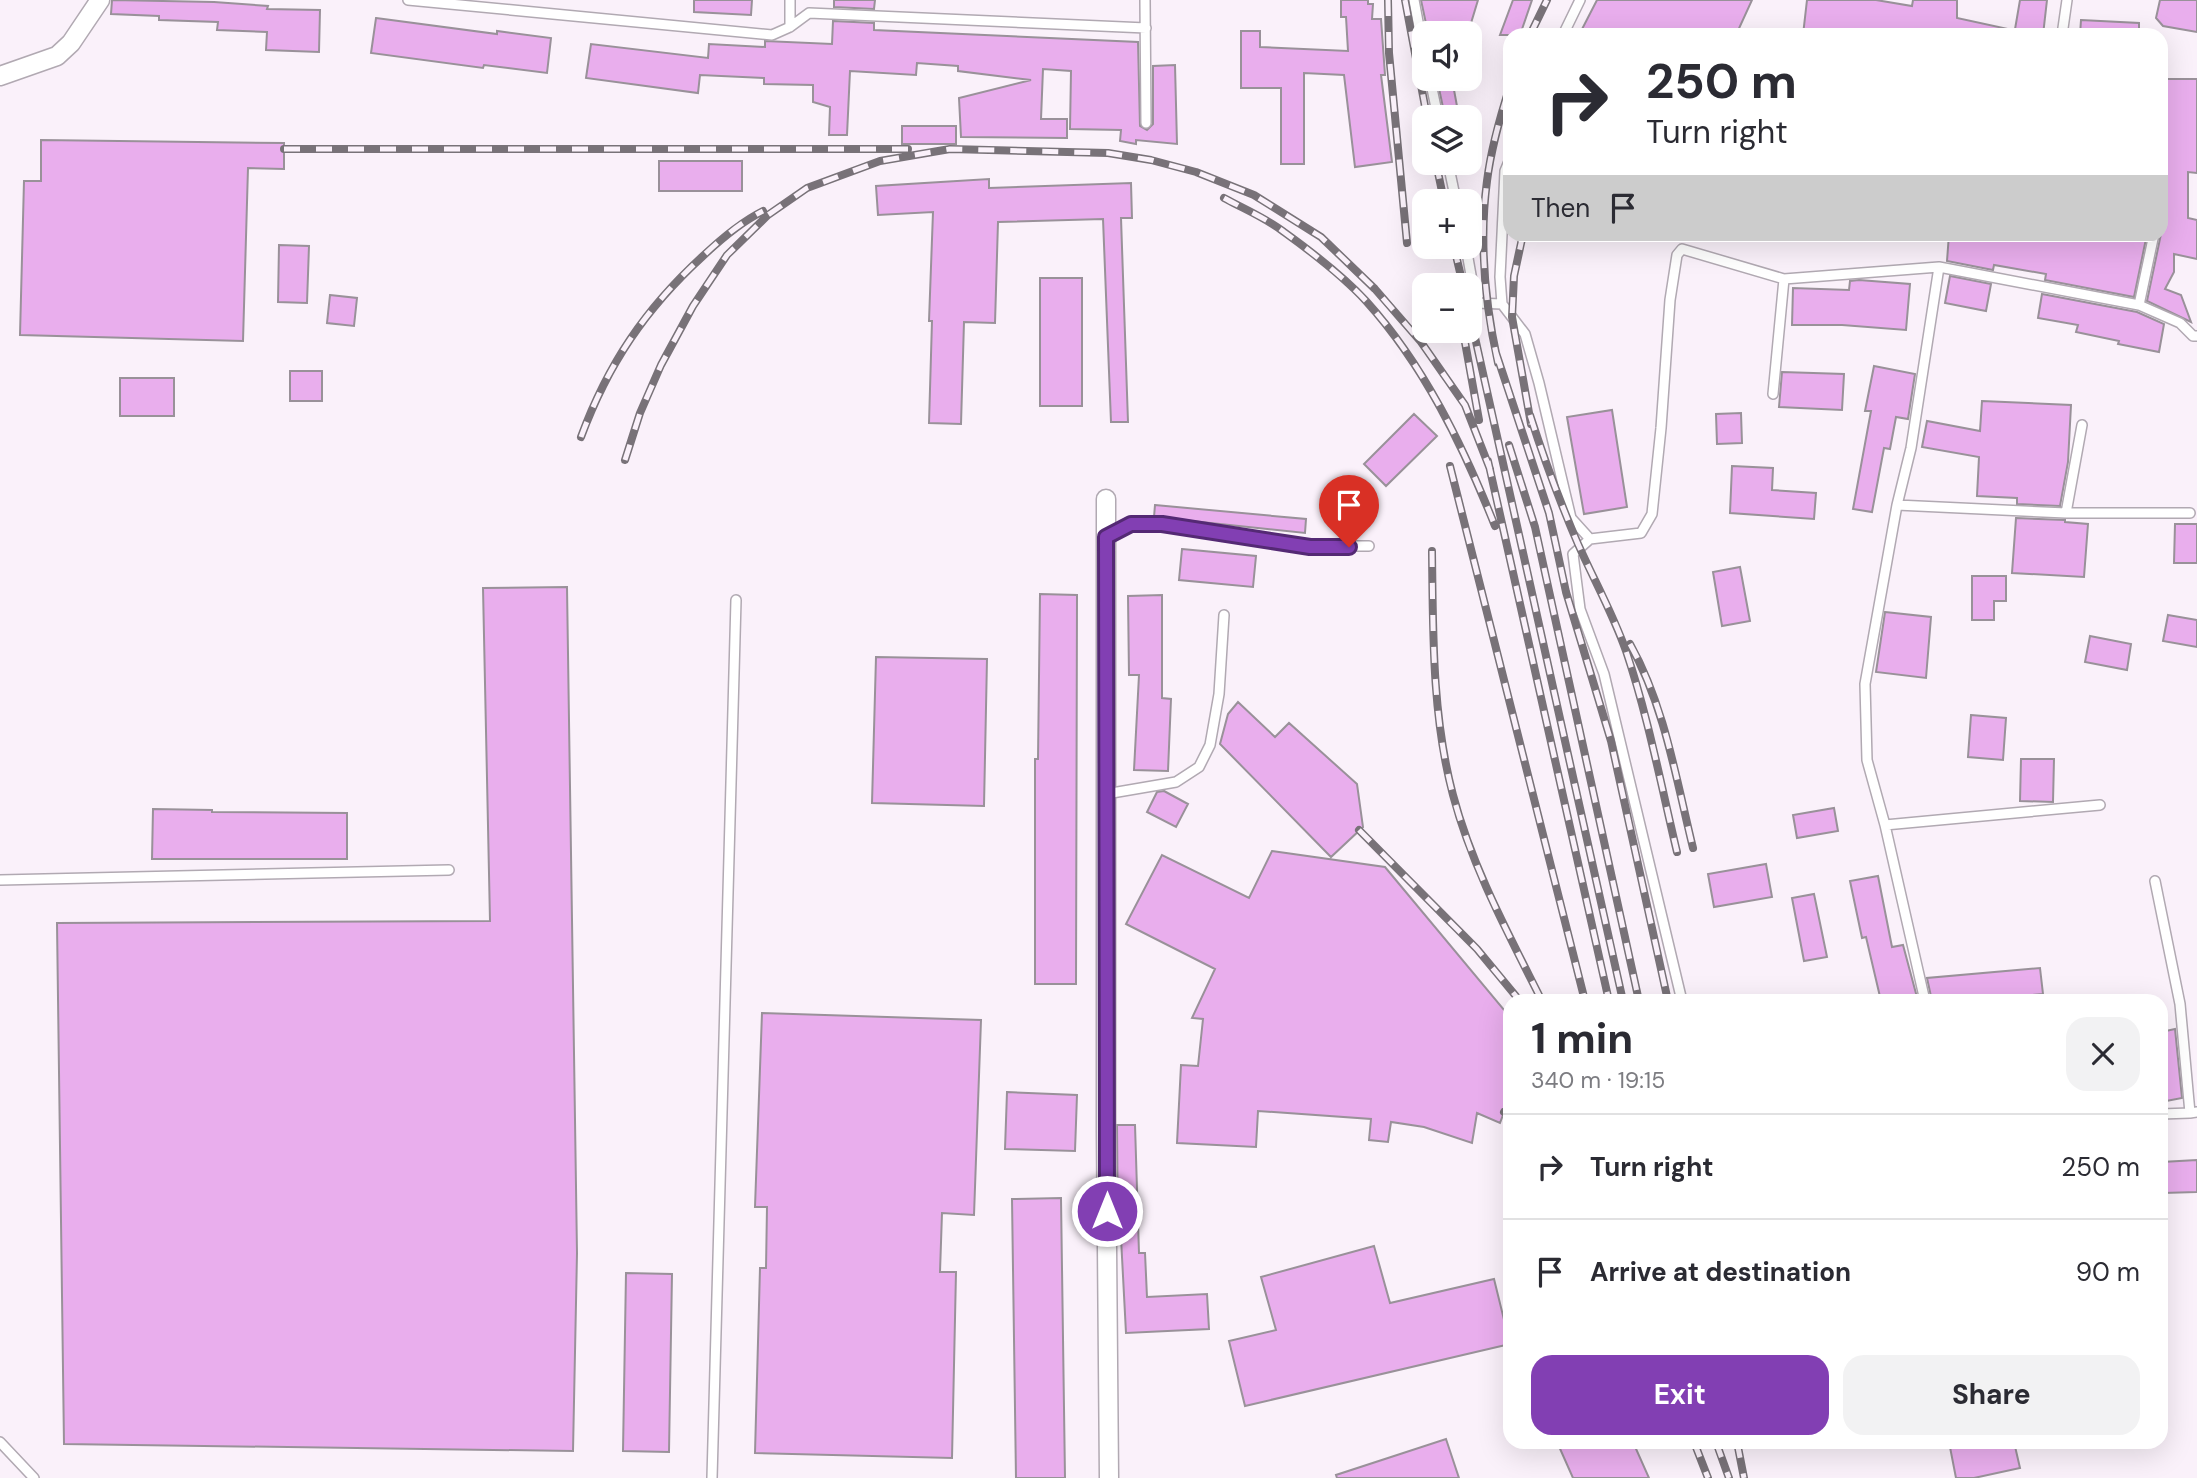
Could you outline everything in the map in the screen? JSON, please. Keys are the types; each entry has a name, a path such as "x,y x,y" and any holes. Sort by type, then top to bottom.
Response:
{"street":[{"path":"0,76 57,56 71,43 100,0"},
{"path":"1106,499 1109,1478"}],"lane":[{"path":"408,0 772,35 790,27 809,13 1146,28"},
{"path":"790,0 790,27"},
{"path":"1145,0 1146,122"},
{"path":"1414,0 1418,21"},
{"path":"1566,28 1580,0"},
{"path":"2063,28 2067,0"},
{"path":"1503,213 1500,277 1502,304 1525,334 1571,518 1590,539"},
{"path":"2140,305 2152,242"},
{"path":"1680,994 1604,674 1580,609 1573,554 1590,539 1641,533 1652,514 1670,300 1677,255 1682,249 1784,279 1938,267 2140,305 2180,323 2197,337"},
{"path":"1468,259 1476,303 1502,304"},
{"path":"1923,994 1885,825 1867,760 1865,684 1897,505 1911,448 1938,267"},
{"path":"1773,394 1784,279"},
{"path":"2066,513 2082,425"},
{"path":"1897,505 2066,513 2190,513"},
{"path":"1106,537 1131,524 1162,524 1310,547 1369,547"},
{"path":"712,1478 736,600"},
{"path":"1106,794 1176,782 1199,767 1210,745 1219,694 1224,615"},
{"path":"1885,825 2100,805"},
{"path":"0,880 449,870"},
{"path":"2155,881 2180,1004 2194,1112 2168,1114"},
{"path":"0,1442 34,1478"}],"building":[{"path":"112,0 214,2 268,6 267,9 320,10 319,52 266,50 267,32 217,30 218,22 159,20 159,16 111,14"},
{"path":"694,0 752,0 751,15 694,12"},
{"path":"834,0 875,0 874,9 834,7"},
{"path":"1341,0 1368,0 1368,4 1373,4 1372,19 1381,19 1385,75 1381,75 1392,162 1355,167 1344,75 1304,73 1304,164 1281,164 1281,88 1241,88 1241,31 1260,31 1260,47 1348,51 1346,17 1341,17"},
{"path":"1421,0 1478,0 1472,21 1425,21"},
{"path":"1513,0 1532,0 1522,28 1503,28 1503,35 1500,35"},
{"path":"1597,0 1752,0 1739,28 1583,28"},
{"path":"1807,0 1876,0 1912,6 1913,0 1957,0 1957,18 2003,28 1804,28"},
{"path":"2020,0 2047,0 2044,28 2015,28"},
{"path":"2160,0 2197,0 2197,32 2163,26 2156,18"},
{"path":"376,18 497,34 497,31 551,38 547,73 484,65 483,68 371,53"},
{"path":"2081,20 2139,23 2139,28 2080,28"},
{"path":"833,21 874,23 874,30 1138,42 1140,126 1147,130 1153,124 1153,66 1175,65 1177,144 1136,140 1136,144 1120,141 1121,130 1070,129 1071,71 1043,69 1041,119 1067,119 1067,138 961,137 959,98 1031,80 958,71 958,66 917,63 916,75 850,71 847,135 829,135 830,107 813,102 813,85 764,84 764,78 700,75 698,93 586,78 591,44 708,58 709,44 765,47 765,41 832,44"},
{"path":"2168,79 2197,79 2197,173 2188,172 2188,218 2197,220 2197,259 2174,254 2174,272 2165,289 2181,295 2191,322 2147,301 2159,242 2168,242"},
{"path":"1440,91 1454,91 1457,105 1442,105"},
{"path":"902,126 956,126 956,144 902,144"},
{"path":"41,140 284,143 284,169 248,168 243,341 20,335 24,181 41,181"},
{"path":"659,161 742,161 742,191 659,191"},
{"path":"989,179 989,188 1131,183 1132,218 1121,218 1128,422 1111,422 1103,219 998,222 995,323 964,322 961,424 929,423 933,212 878,215 876,186"},
{"path":"1948,242 2145,242 2134,297 2045,280 2046,274 1994,265 1993,270 1947,261"},
{"path":"279,245 309,246 307,303 278,302"},
{"path":"1950,276 1991,284 1986,311 1945,303"},
{"path":"1040,278 1082,278 1082,406 1040,406"},
{"path":"1850,281 1910,284 1906,330 1842,325 1792,325 1793,288 1849,290"},
{"path":"2042,294 2137,312 2164,324 2159,352 2076,332 2078,325 2038,318"},
{"path":"330,295 357,298 354,326 327,323"},
{"path":"1874,366 1915,374 1908,419 1896,417 1890,449 1884,448 1872,512 1853,509 1871,411 1865,411"},
{"path":"290,371 322,371 322,401 290,401"},
{"path":"1782,372 1844,374 1842,410 1779,407"},
{"path":"120,378 174,378 174,416 120,416"},
{"path":"1982,401 2071,405 2068,462 2060,506 2017,504 2017,498 1977,496 1979,457 1922,447 1927,421 1980,431"},
{"path":"1612,410 1627,507 1584,514 1567,417"},
{"path":"1741,413 1742,443 1717,444 1716,414"},
{"path":"1414,414 1437,436 1386,486 1364,464"},
{"path":"1732,466 1773,468 1772,490 1816,493 1814,519 1730,513"},
{"path":"1155,505 1306,519 1305,533 1154,517"},
{"path":"2016,518 2088,524 2084,577 2012,573"},
{"path":"2175,524 2197,524 2197,563 2174,563"},
{"path":"1182,549 1256,556 1253,587 1179,580"},
{"path":"1740,567 1750,621 1722,626 1713,572"},
{"path":"1972,576 2006,576 2006,601 1994,601 1994,620 1972,620"},
{"path":"567,587 577,1253 573,1451 64,1444 57,923 490,921 483,588"},
{"path":"1040,594 1077,595 1076,984 1035,984 1035,759 1038,759"},
{"path":"1162,595 1162,698 1171,699 1168,771 1134,770 1139,675 1129,675 1128,596"},
{"path":"1885,612 1931,617 1926,678 1876,672"},
{"path":"2168,615 2197,620 2197,647 2163,641"},
{"path":"2090,636 2131,644 2127,670 2085,662"},
{"path":"876,657 987,659 984,806 872,803"},
{"path":"1238,702 1275,737 1289,723 1357,784 1363,827 1331,857 1220,744 1228,714"},
{"path":"1971,715 2006,718 2003,760 1968,757"},
{"path":"2021,759 2054,759 2053,802 2020,801"},
{"path":"1164,791 1188,804 1176,827 1147,812 1157,792"},
{"path":"1834,808 1838,831 1797,838 1793,815"},
{"path":"153,809 347,813 347,859 152,859"},
{"path":"1272,851 1385,867 1503,1009 1503,1115 1500,1123 1477,1113 1472,1143 1424,1127 1391,1122 1388,1142 1369,1140 1371,1119 1258,1111 1256,1147 1177,1143 1181,1065 1198,1066 1203,1019 1192,1018 1215,969 1126,924 1162,855 1249,898"},
{"path":"1766,864 1772,897 1714,907 1708,874"},
{"path":"1878,876 1892,947 1903,945 1916,994 1879,994 1866,937 1862,938 1850,881"},
{"path":"1814,894 1827,957 1804,961 1792,898"},
{"path":"2040,968 2043,994 1930,994 1927,978"},
{"path":"762,1013 981,1020 974,1215 942,1213 940,1272 956,1272 952,1458 755,1453 760,1268 766,1268 767,1207 755,1207"},
{"path":"2175,1029 2182,1098 2168,1101 2168,1030"},
{"path":"1007,1092 1077,1095 1075,1151 1005,1149"},
{"path":"1117,1125 1135,1125 1139,1253 1145,1253 1147,1297 1207,1294 1209,1329 1126,1333 1121,1238 1118,1238"},
{"path":"2197,1160 2197,1192 2168,1193 2168,1162"},
{"path":"1061,1198 1065,1478 1016,1478 1012,1199"},
{"path":"1374,1246 1390,1303 1494,1279 1503,1316 1503,1346 1245,1406 1229,1341 1276,1330 1261,1277"},
{"path":"626,1273 672,1274 669,1452 623,1451"},
{"path":"1446,1439 1459,1478 1337,1478 1336,1475"},
{"path":"1560,1449 1636,1449 1649,1478 1573,1478"},
{"path":"1950,1449 2016,1449 2020,1468 1974,1478 1956,1478"}],"railway":[{"path":"1388,0 1389,53 1407,243"},
{"path":"1405,0 1425,105"},
{"path":"1533,28 1547,0"},
{"path":"1498,363 1487,295 1484,226 1487,181 1503,108"},
{"path":"284,149 908,149"},
{"path":"625,460 640,413 661,365 693,306 727,255 768,215 807,188 880,161 950,149 1108,153 1151,160 1196,172 1254,195 1321,237 1375,289 1421,342 1465,405 1490,469"},
{"path":"1439,175 1441,189"},
{"path":"1224,198 1270,222 1294,239 1357,292 1387,326 1440,407 1470,466 1495,526"},
{"path":"581,437 603,385 646,317 682,276 724,237 763,211"},
{"path":"1521,242 1514,276 1512,317 1531,424"},
{"path":"1457,259 1460,273"},
{"path":"1465,343 1479,420"},
{"path":"1476,343 1621,994"},
{"path":"1496,353 1549,513 1566,592 1611,741 1666,994"},
{"path":"1530,415 1578,544 1626,651 1648,725 1677,852"},
{"path":"1509,445 1535,527 1637,994"},
{"path":"1488,461 1607,994"},
{"path":"1450,466 1583,994"},
{"path":"1432,551 1437,704 1453,795 1481,874 1538,994"},
{"path":"1630,644 1661,718 1693,848"},
{"path":"1359,830 1477,949 1514,994"},
{"path":"1697,1449 1708,1478"},
{"path":"1719,1449 1729,1478"},
{"path":"1738,1449 1744,1478"}],"route":[{"path":"1107,1211 1106,537 1131,524 1162,524 1310,547 1349,547"}]}
